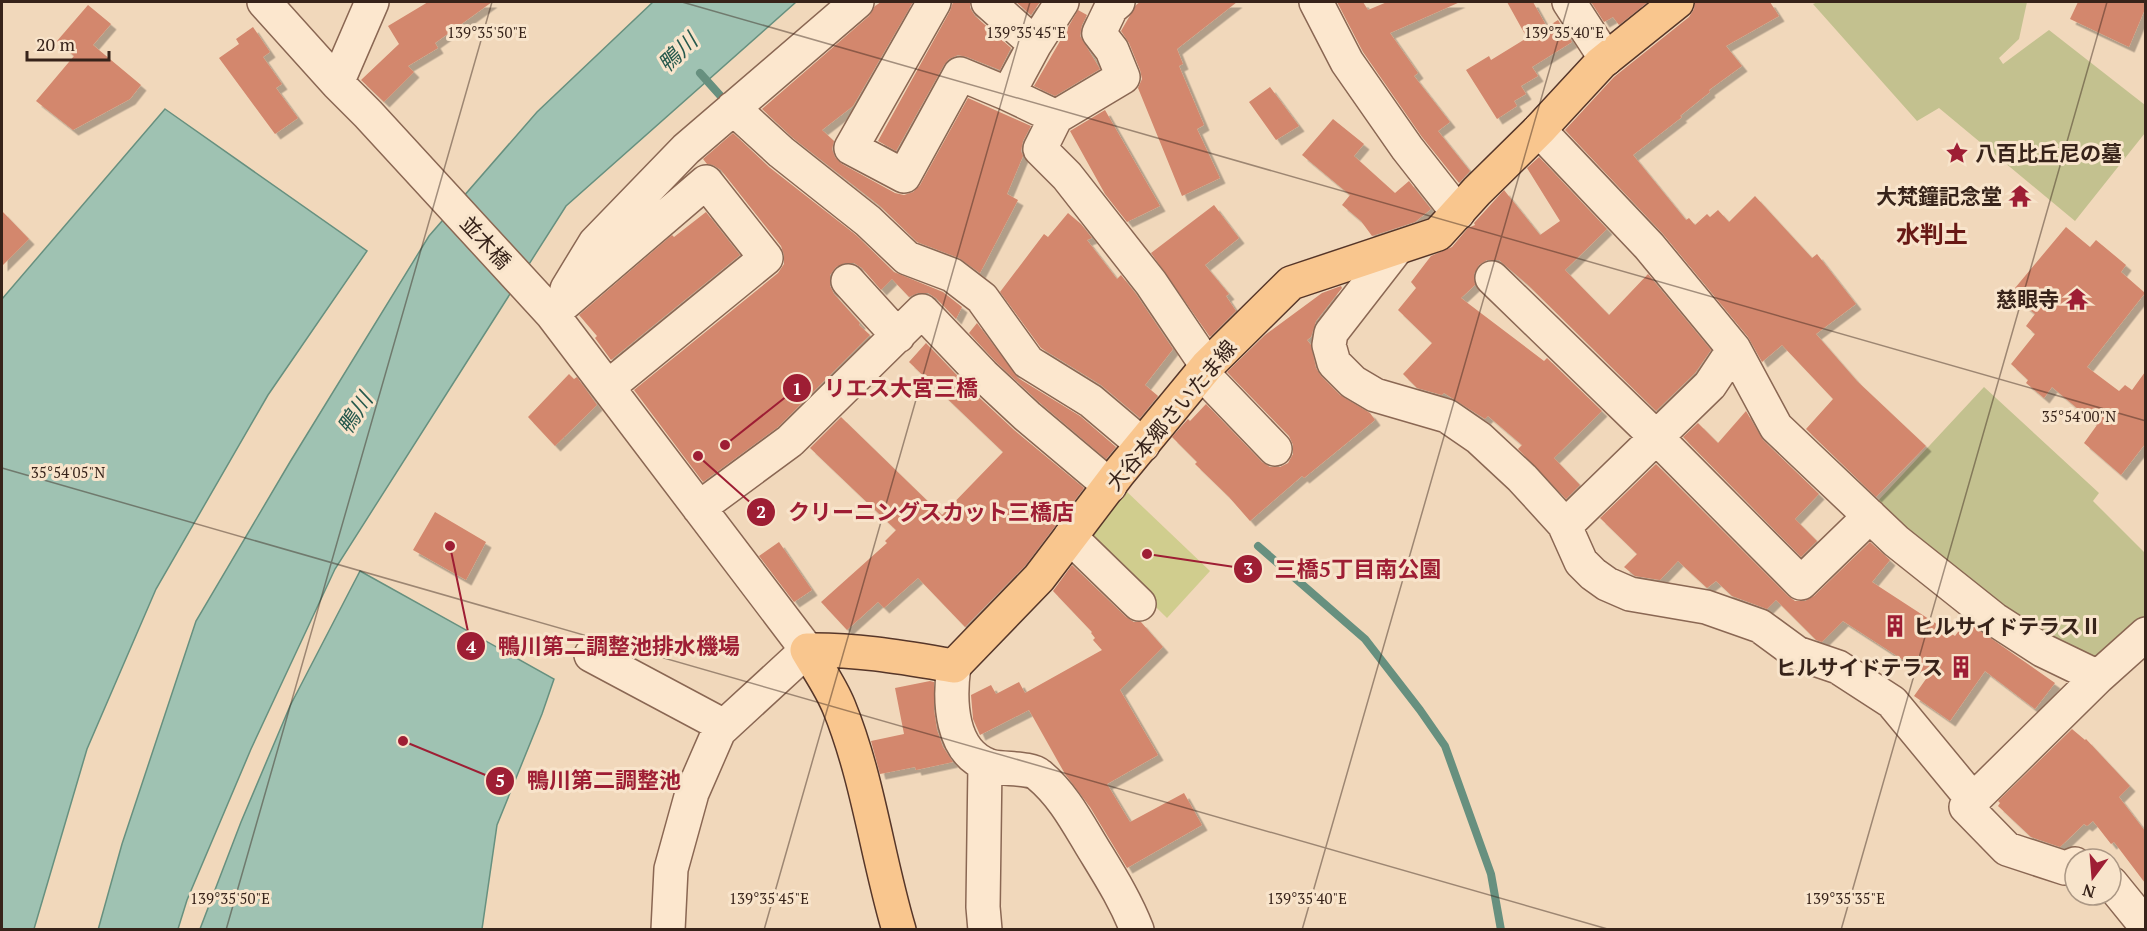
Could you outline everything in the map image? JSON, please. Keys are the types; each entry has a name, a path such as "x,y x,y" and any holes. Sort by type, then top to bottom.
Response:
{"main road":[{"name":"大谷本郷さいたま線","path":"954,666 1039,578 1204,370 1291,283 1438,234 1606,59 1677,2"},
{"path":"899,930 885,884 861,773 838,706 807,650 838,649 954,666"}],"street":[{"name":"並木橋","path":"264,2 547,309 807,650"},
{"path":"337,83 372,2"},
{"path":"547,309 595,243 686,149 856,2"},
{"path":"827,189 934,2"},
{"path":"988,2 1035,44"},
{"path":"1008,94 1035,44 1062,2"},
{"path":"1119,2 1111,8 1099,33 1112,50 1122,77 1056,117 1040,149 1066,176 1151,283 1204,370 1275,449"},
{"path":"1316,2 1347,62 1407,148 1458,213"},
{"path":"1569,2 1606,59"},
{"path":"850,148 904,176 960,74 1056,117"},
{"path":"733,108 781,152 868,221 907,258 952,274 982,298 1028,362 1091,401 1143,445"},
{"path":"1539,130 1649,246 1734,349 1776,427 1896,541 1994,619 2042,650 2098,677"},
{"path":"547,309 706,182 766,258 608,387"},
{"path":"1397,248 1331,333 1329,345 1334,363 1353,382 1375,395 1447,416 1479,438 1522,478 1565,526 1581,562 1607,584 1630,594 1706,607 1760,626 1797,653 1838,667 1892,702 1973,800"},
{"path":"1492,278 1656,437 1801,583 1870,516"},
{"path":"849,281 898,336"},
{"path":"699,508 790,441 922,311 983,375 1027,416 1110,486"},
{"path":"1565,526 1710,385 1734,349"},
{"path":"1070,537 1139,604"},
{"path":"2063,867 2007,849 1966,807 2145,634"},
{"path":"668,930 671,869 692,793 719,730 807,650"},
{"path":"591,655 724,726"},
{"path":"954,666 951,686 952,715 962,742 976,759 985,764 1037,773 1066,804 1125,901 1137,930"},
{"path":"985,764 983,907 985,930"},
{"path":"2123,898 2145,926"}],"shaded area":[{"path":"1818,2 2027,2 2019,39 1999,58 2003,64 2049,30 2145,105 2145,133 2075,221 1939,108 1917,121 1813,4"},
{"path":"1984,387 2099,493 2093,501 2145,553 2145,620 2105,659 2092,658 2012,617 1968,584 1877,502"},
{"path":"1125,490 1210,571 1167,618 1085,537"}],"water":[{"name":"鴨川","path":"653,2 796,2 566,206 335,569 251,749 187,900 178,929 98,930 122,844 196,621 290,462 429,236 537,112"},
{"path":"165,109 367,251 268,395 156,589 87,749 34,929 2,929 2,299"},
{"path":"360,571 554,679 497,825 482,929 200,929 241,822 290,706"}],"building":[{"path":"428,2 492,2 435,43 438,48 408,66 414,72 384,102 361,80 399,44 388,26"},
{"path":"881,2 913,2 853,106 822,130 834,141 832,149 835,157 842,164 895,193 904,195 913,192 920,185 968,98 1031,126 1023,141 1021,151 1023,156 1007,194 1018,200 980,273 959,258 917,242 880,206 793,138 762,109 869,16 875,6"},
{"path":"953,2 970,2 970,8 975,16 1011,48 1000,70 958,55 949,59 896,151 878,141"},
{"path":"1016,2 1040,2 1031,15"},
{"path":"1140,2 1237,2 1177,49 1183,64 1179,66 1204,125 1197,129 1220,178 1182,196 1138,88 1142,79 1140,70 1129,43 1121,31"},
{"path":"1337,2 1363,2 1368,10 1387,2 1460,2 1390,33 1418,73 1414,76 1450,122 1438,131 1470,171 1459,183 1422,137 1363,52"},
{"path":"1507,2 1533,2 1547,27 1558,20 1572,42 1532,67 1538,76 1521,86 1526,94 1514,101 1517,106 1497,119 1466,70 1489,56 1491,60 1527,38"},
{"path":"1591,2 1648,2 1619,25 1613,17 1604,22"},
{"path":"1695,2 1770,2 1779,16 1726,46 1742,66 1709,90 1710,92 1680,116 1682,117 1633,155 1686,220 1689,218 1695,225 1707,214 1710,217 1718,210 1729,222 1755,196 1812,258 1817,254 1856,304 1816,334 1857,381 1926,446 1876,497 1806,429 1833,399 1782,345 1762,362 1748,337 1663,234 1565,130 1614,77 1689,17"},
{"path":"2078,2 2145,2 2145,9 2129,47 2070,19"},
{"path":"88,5 111,24 93,45 141,85 130,99 73,130 36,101 74,56 57,41"},
{"path":"1078,10 1087,15 1080,36 1100,69 1055,96 1034,86"},
{"path":"253,27 270,52 263,57 282,84 276,88 298,118 275,134 219,58 239,44 236,39"},
{"path":"1270,87 1299,126 1276,140 1249,102"},
{"path":"1105,110 1160,206 1127,222 1105,194 1070,131"},
{"path":"1333,119 1364,144 1354,156 1395,193 1409,181 1431,209 1415,222 1372,236 1361,221 1342,205 1350,195 1302,155"},
{"path":"733,133 769,167 856,235 894,272 943,292 962,307 956,319 928,293 918,293 909,297 892,279 881,290 862,268 854,263 845,263 836,267 830,275 830,286 834,294 870,335 778,427 703,482 634,390 778,273 784,264 781,246 721,170 707,164 703,159"},
{"path":"1539,157 1607,229 1565,270 1609,315 1648,274 1711,350 1695,373 1656,411 1527,284 1499,260 1487,260 1479,265 1474,274 1475,285 1461,298 1544,361 1547,358 1602,411 1554,458 1580,485 1566,499 1518,449 1522,445 1488,416 1485,419 1444,393 1442,395 1417,388 1403,374 1432,343 1398,310 1416,288 1411,282 1431,256 1452,247 1468,228 1475,225 1474,223 1504,190 1540,235 1560,221 1527,168"},
{"path":"1214,205 1239,238 1205,265 1229,294 1226,296 1236,311 1210,337 1151,253"},
{"path":"2,211 29,239 2,266"},
{"path":"706,212 740,255 611,360 595,338 597,336 579,315 672,235 674,237"},
{"path":"1068,213 1092,238 1087,240 1117,279 1121,275 1136,294 1173,349 1145,385 1158,396 1140,418 1101,385 1041,348 1000,292 1044,234 1048,237"},
{"path":"2066,227 2090,247 2096,240 2126,265 2121,272 2145,293 2087,367 2119,391 2125,385 2132,390 2145,372 2145,444 2121,475 2084,443 2097,425 2052,387 2044,398 2026,383 2028,380 2011,364 2035,334 2026,326 2035,314 2010,294"},
{"path":"1341,286 1342,288 1316,321 1311,337 1307,340 1311,345 1316,368 1321,376 1340,395 1370,413 1375,420 1304,478 1302,476 1250,521 1172,437 1206,404 1262,462 1270,467 1280,467 1288,463 1293,454 1293,445 1289,436 1227,372 1265,335 1322,293"},
{"path":"977,323 1018,378 1080,416 1116,447 1106,459 996,362 969,333"},
{"path":"926,343 1014,430 1084,488 1025,566 965,627 918,578 884,608 878,602 847,630 821,602 887,543 885,541 896,530 810,448 841,417 942,515 1003,452 909,362"},
{"path":"569,374 574,379 577,377 597,405 555,446 528,417"},
{"path":"1746,411 1763,440 1819,494 1795,519 1817,541 1801,557 1683,437 1698,423 1718,443"},
{"path":"1656,464 1795,601 1805,601 1814,596 1870,542 1890,560 1872,582 1955,636 1966,621 2055,683 2035,709 1985,671 1950,721 1914,696 1928,676 1843,621 1822,642 1816,640 1776,600 1767,609 1732,596 1716,581 1707,588 1678,561 1660,580 1635,576 1624,567 1637,554 1600,518"},
{"path":"435,512 486,542 466,580 413,550"},
{"path":"779,542 812,590 794,602 759,556"},
{"path":"1072,565 1126,617 1134,622 1141,622 1163,647 1120,690 1158,755 1107,784 1130,822 1184,793 1202,825 1127,868 1090,807 1065,774 1029,710 980,735 973,719 971,695 991,685 996,694 1019,682 1025,693 1102,650 1093,640 1095,638 1092,632 1053,591"},
{"path":"934,682 937,730 943,747 953,762 916,770 915,767 880,774 871,741 904,734 895,688"},
{"path":"2072,729 2086,739 2130,786 2119,797 2145,831 2145,883 2123,854 2123,847 2118,847 2114,842 2111,844 2093,821 2087,826 2084,824 2060,847 2031,837 1998,806 2000,803 1998,801"}],"waterway":[{"path":"700,73 726,102"},
{"path":"1258,546 1365,639 1445,746 1491,874 1501,930"}],"place":[{"name":"八百比丘尼の墓","path":"1957,153"},
{"name":"大梵鐘記念堂","path":"2020,196"},
{"name":"慈眼寺","path":"2077,299"},
{"name":"リエス大宮三橋","path":"725,445"},
{"name":"クリーニングスカット三橋店","path":"698,456"},
{"name":"鴨川第二調整池排水機場","path":"450,546"},
{"name":"三橋5丁目南公園","path":"1147,554"},
{"name":"ヒルサイドテラスⅡ","path":"1895,626"},
{"name":"ヒルサイドテラス","path":"1961,667"},
{"name":"鴨川第二調整池","path":"403,741"}],"district":[{"name":"水判土","path":"1932,234"}]}
